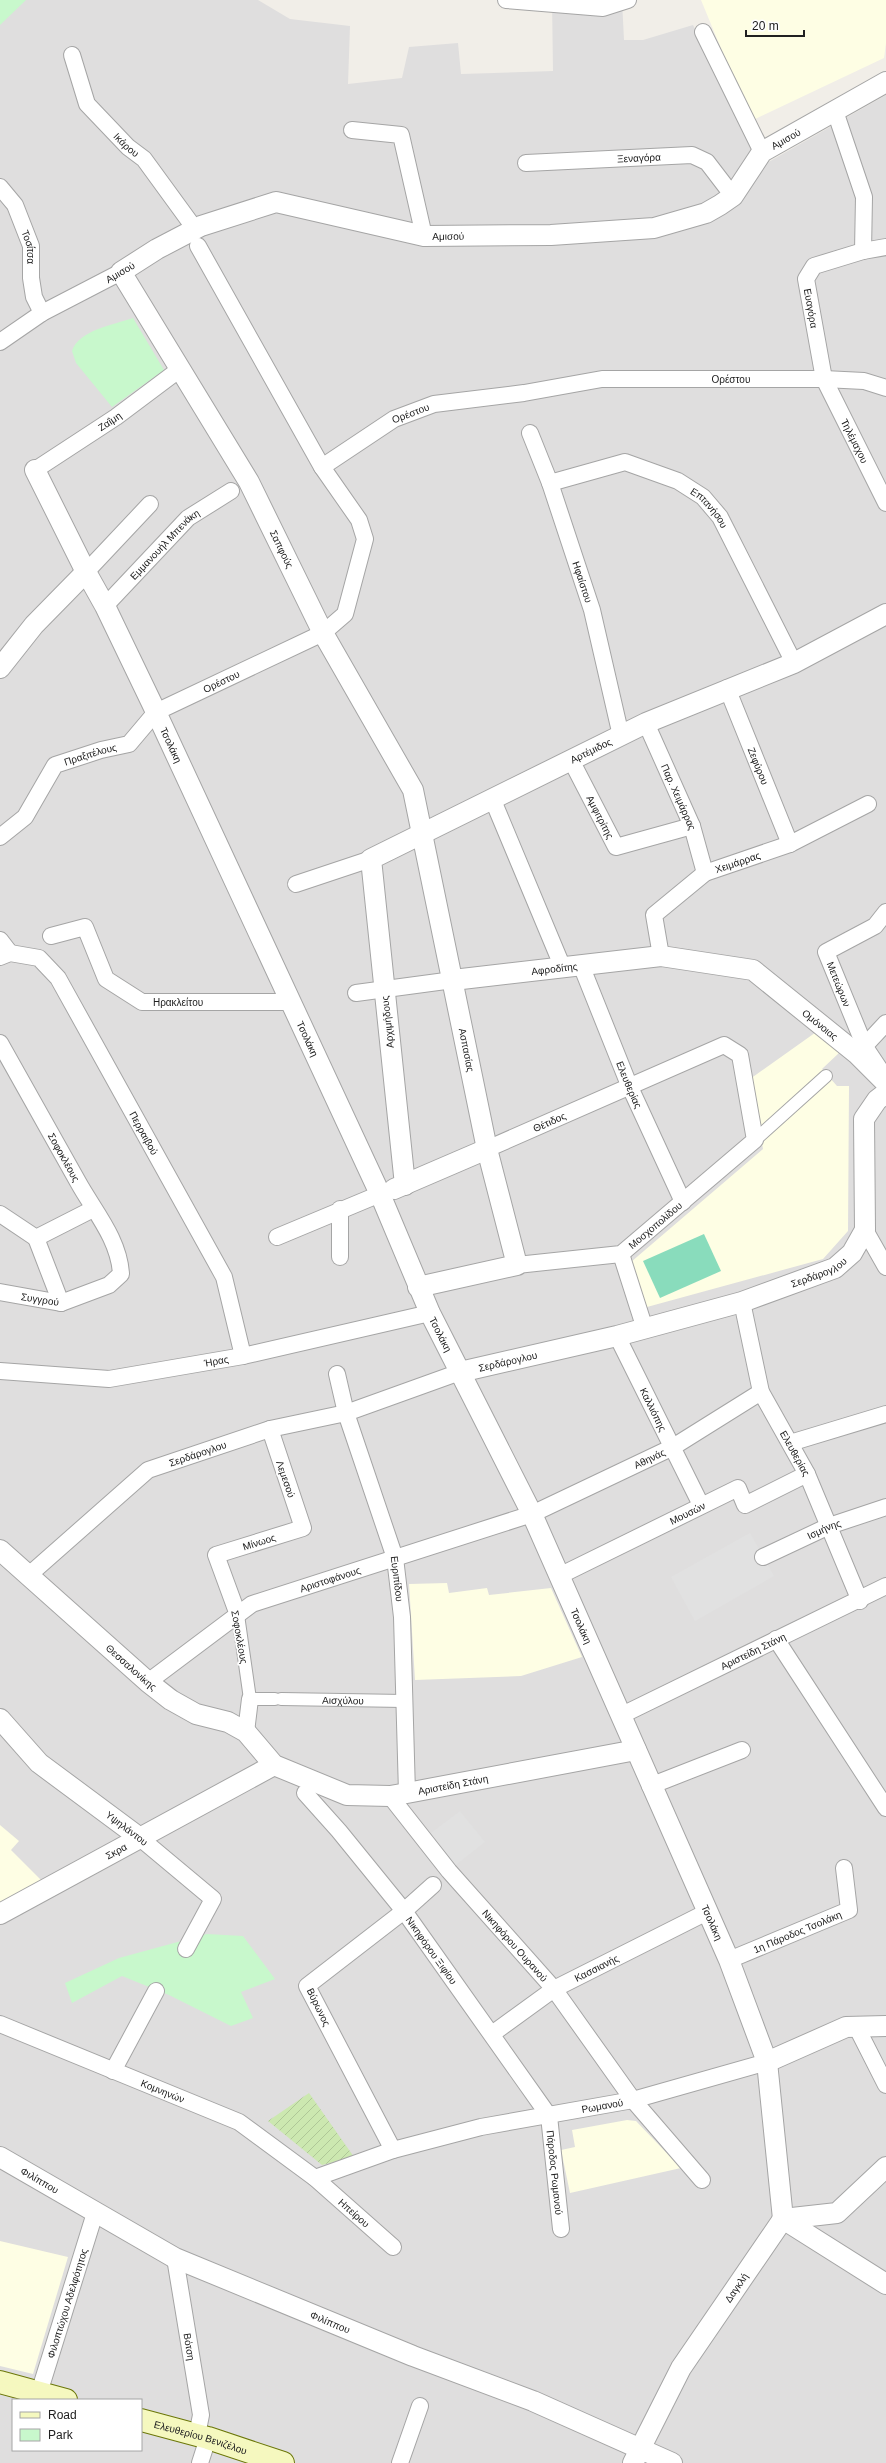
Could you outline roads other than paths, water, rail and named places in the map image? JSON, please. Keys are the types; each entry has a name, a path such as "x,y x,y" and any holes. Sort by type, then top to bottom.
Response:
{"main road":[{"path":"0,2382 62,2399"},
{"name":"Ελευθερίου Βενιζέλου","path":"142,2420 203,2436 283,2463"}],"street":[{"path":"506,0 603,8 628,0"},
{"path":"703,32 762,152"},
{"name":"Ικάρου","path":"72,55 87,104 128,147 144,159 196,238 322,468"},
{"name":"Αμισού","path":"0,342 42,312 121,272 157,249 196,238 276,202 424,236 551,235 654,228 706,213 733,196 762,152 886,82"},
{"path":"835,111 864,197 863,251"},
{"path":"352,130 401,135 424,236"},
{"name":"Ξεναγόρα","path":"526,163 692,155 707,162 733,196"},
{"name":"Τοσίτσα","path":"0,187 15,205 31,246 31,278 34,297 42,312"},
{"name":"Ευαγόρα","path":"824,379 806,279 814,266 863,251 886,247"},
{"name":"Σαπφούς","path":"121,272 249,482 323,634 413,790 423,834"},
{"name":"Ζαΐμη","path":"36,470 116,417 180,369"},
{"name":"Ορέστου","path":"156,712 323,634 345,614 365,538 359,520 322,468 394,418 434,404 524,393 602,379 824,379 864,381 886,388"},
{"name":"Τηλέμαχου","path":"824,379 886,503"},
{"name":"Ηφαίστου","path":"530,433 550,483 592,610 621,736"},
{"name":"Επτανήσου","path":"550,483 625,462 678,481 703,497 720,517 794,662"},
{"name":"Τσολάκη","path":"36,470 86,572 105,606 156,712 289,1002 380,1194 430,1313 532,1514 636,1750 650,1786 729,1960 767,2062 783,2219"},
{"name":"Εμμανουήλ Μπενάκη","path":"105,606 188,518 231,491"},
{"path":"0,668 34,625 150,504"},
{"name":"Αρτέμιδος","path":"296,884 371,859 492,798 621,736 646,722 794,662 886,614"},
{"name":"Ζεφύρου","path":"727,688 790,844"},
{"name":"Πραξιτέλους","path":"0,837 25,817 55,765 101,750 129,744 156,712"},
{"name":"Παρ. Χειμάρρας","path":"646,722 692,826 705,873"},
{"name":"Αμφιτρίτης","path":"571,760 616,847 692,826"},
{"name":"Ελευθερίας","path":"492,798 683,1202"},
{"name":"Χειμάρρας","path":"661,956 654,915 705,873 790,844 868,804"},
{"name":"Ασπασίας","path":"423,834 487,1149 517,1265"},
{"name":"Αρχιμήδους","path":"371,859 405,1185"},
{"name":"Μετεώρων","path":"886,912 875,926 826,952 861,1051 886,1079"},
{"name":"Ηρακλείτου","path":"51,936 85,927 106,979 142,1002 289,1002"},
{"path":"0,940 5,955"},
{"name":"Περραιβού","path":"5,955 39,958 58,978 224,1277 242,1356"},
{"name":"Αφροδίτης","path":"356,993 453,980 661,956 752,970"},
{"name":"Ομόνοιας","path":"752,970 861,1051 886,1083"},
{"path":"861,1051 886,1023"},
{"name":"Σοφοκλέους","path":"0,1043 93,1209 113,1241 120,1258 120,1274"},
{"name":"Θέτιδος","path":"278,1237 340,1210 405,1185 629,1085 724,1045 740,1055 755,1140"},
{"name":"Μοσχοπολίδου","path":"418,1287 517,1265 622,1254 755,1140 826,1076"},
{"name":"Σερδάρογλου","path":"30,1575 148,1470 270,1429 346,1413 460,1372 617,1336 742,1302 834,1268 852,1253 865,1230 864,1119 877,1100 886,1093"},
{"path":"36,1238 93,1209"},
{"path":"340,1210 340,1257"},
{"path":"0,1214 36,1238 61,1303"},
{"path":"865,1230 886,1268"},
{"path":"622,1254 645,1329"},
{"name":"Συγγρού","path":"0,1292 61,1303 109,1285 120,1274"},
{"name":"Ελευθερίας","path":"742,1302 761,1392 807,1474 860,1601"},
{"name":"Ήρας","path":"0,1371 109,1379 242,1356 430,1313"},
{"name":"Καλλιόπης","path":"617,1336 701,1505"},
{"name":"Ευριπίδου","path":"337,1374 346,1413 395,1558 402,1617 404,1701 399,1794"},
{"name":"Αθηνάς","path":"532,1514 673,1447 761,1392"},
{"path":"790,1444 886,1414"},
{"name":"Λεμεσού","path":"270,1429 303,1528"},
{"name":"Μουσών","path":"559,1576 738,1488 745,1505 807,1474"},
{"name":"Ισμήνης","path":"763,1557 829,1526 886,1507"},
{"name":"Αριστοφάνους","path":"148,1682 252,1604 532,1514"},
{"name":"Μίνωος","path":"216,1555 303,1528"},
{"name":"Θεσσαλονίκης","path":"0,1550 30,1575 148,1682 171,1700 196,1714 228,1722 246,1732 274,1765"},
{"name":"Σοφοκλέους","path":"216,1555 238,1615 250,1699"},
{"name":"Αριστείδη Στάνη","path":"620,1716 776,1639 860,1601 886,1586"},
{"path":"776,1639 886,1808"},
{"path":"246,1732 250,1699"},
{"name":"Αισχύλου","path":"250,1699 404,1701"},
{"name":"Υψηλάντου","path":"0,1719 39,1763 140,1838 213,1899 186,1949"},
{"name":"Αριστείδη Στάνη","path":"274,1765 346,1795 399,1794 636,1750"},
{"path":"650,1786 742,1750"},
{"name":"Σκρα","path":"0,1914 274,1765"},
{"name":"Νικηφόρου Ξιφίου","path":"305,1792 340,1831 404,1911 549,2116"},
{"name":"Νικηφόρου Ουρανού","path":"399,1794 448,1871 554,1989 633,2100 702,2180"},
{"name":"1η Πάροδος Τσολάκη","path":"729,1960 849,1910 844,1868"},
{"name":"Βύρωνος","path":"393,2150 307,1986 404,1911 433,1885"},
{"name":"Κασσιανής","path":"492,2034 554,1989 707,1912"},
{"path":"113,2071 156,1991"},
{"name":"Κομνηνών","path":"0,2024 240,2122 315,2178"},
{"path":"856,2026 886,2085"},
{"name":"Ρωμανού","path":"315,2178 393,2150 481,2127 633,2100 767,2062 846,2027 886,2026"},
{"name":"Πάροδος Ρωμανού","path":"549,2116 561,2229"},
{"name":"Φιλίππου","path":"0,2157 175,2258 413,2356 532,2401 636,2455 672,2463"},
{"path":"783,2219 837,2213 886,2167"},
{"name":"Ηπείρου","path":"315,2178 393,2247"},
{"name":"Φιλοπτώχου Αδελφότητος","path":"38,2393 95,2213"},
{"path":"783,2219 886,2284"},
{"name":"Δαγκλή","path":"636,2455 681,2368 783,2219"},
{"name":"Βότση","path":"175,2258 201,2415 203,2436 200,2463"},
{"path":"400,2463 420,2406"}]}
